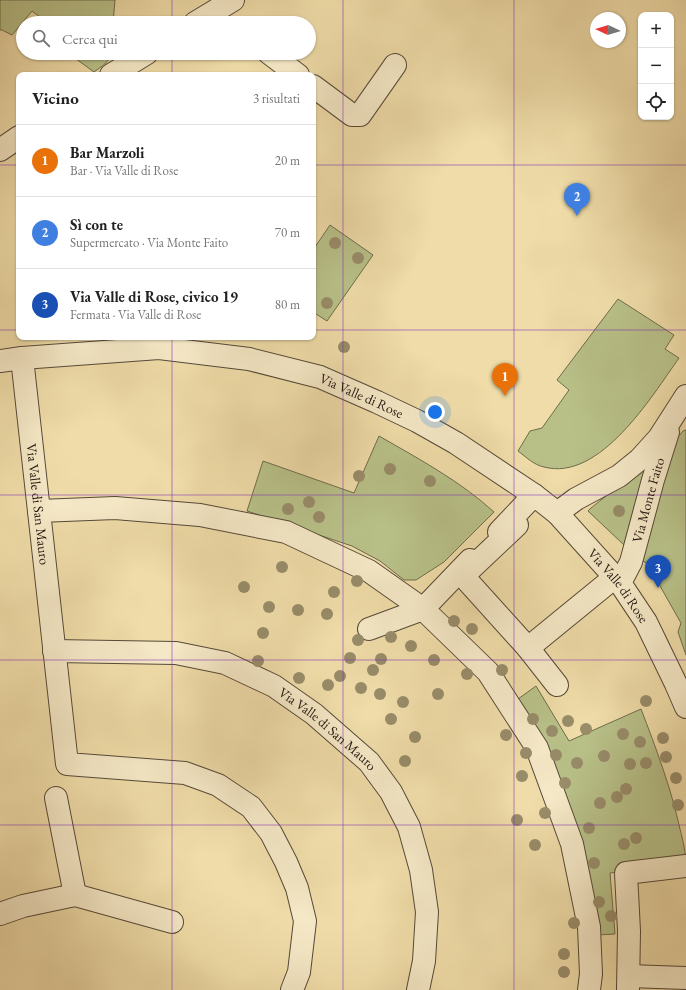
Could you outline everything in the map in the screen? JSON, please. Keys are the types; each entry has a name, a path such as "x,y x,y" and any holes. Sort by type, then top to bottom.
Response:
{"street":[{"path":"222,16 233,0"},
{"path":"116,72 136,60"},
{"path":"278,60 294,72"},
{"path":"316,88 352,115 360,115 395,65"},
{"path":"0,150 16,139"},
{"name":"Via Valle di Rose","path":"0,361 159,348 248,359 320,378 417,421 456,443 534,495 557,513 617,580 646,622 686,707"},
{"name":"Via Valle di San Mauro","path":"22,358 67,764 185,773 218,784 251,807 271,833 286,862 297,888 305,921 299,972 292,990"},
{"name":"Via Monte Faito","path":"557,513 576,499 619,476 640,459 659,438 686,396"},
{"name":"Via Monte Faito","path":"617,580 631,562 653,480 674,416"},
{"path":"369,628 423,608 534,495"},
{"path":"39,511 115,508 130,509 200,515 286,532 369,571 423,608 488,672 537,748 572,844 589,927 592,974 589,990"},
{"path":"517,525 463,576 528,648 557,685"},
{"path":"528,648 617,580"},
{"name":"Via Valle di San Mauro","path":"54,651 176,653 225,663 274,686 314,714 369,762 391,792 409,827 421,870 426,912 424,961 418,990"},
{"path":"56,798 75,895"},
{"path":"686,866 626,873 629,931 628,983 686,978"},
{"path":"0,914 23,906 75,895 172,922"}],"green space":[{"path":"0,0 115,0 114,16 39,16 32,11 28,16 16,16 16,30 12,35 0,30"},
{"path":"78,60 108,60 94,72"},
{"path":"330,225 373,255 327,321 316,314 316,246"},
{"path":"618,299 674,335 665,349 679,358 639,413 604,449 585,462 565,468 544,467 537,464 518,451 530,431 542,428 569,390 557,380"},
{"path":"686,430 686,655 678,632 681,623 647,563 640,560 669,448 683,431"},
{"path":"379,436 453,480 494,512 444,562 416,580 404,580 380,561 352,546 247,511 263,461 354,493"},
{"path":"646,464 624,545 588,511"},
{"path":"536,686 569,741 641,709 668,783 683,842 686,865 610,873 615,934 597,935 518,699"}],"place":[{"name":"Sì con te","path":"577,216"},
{"name":"Bar Marzoli","path":"505,396"},
{"name":"Via Valle di Rose, civico 19","path":"658,588"}]}
